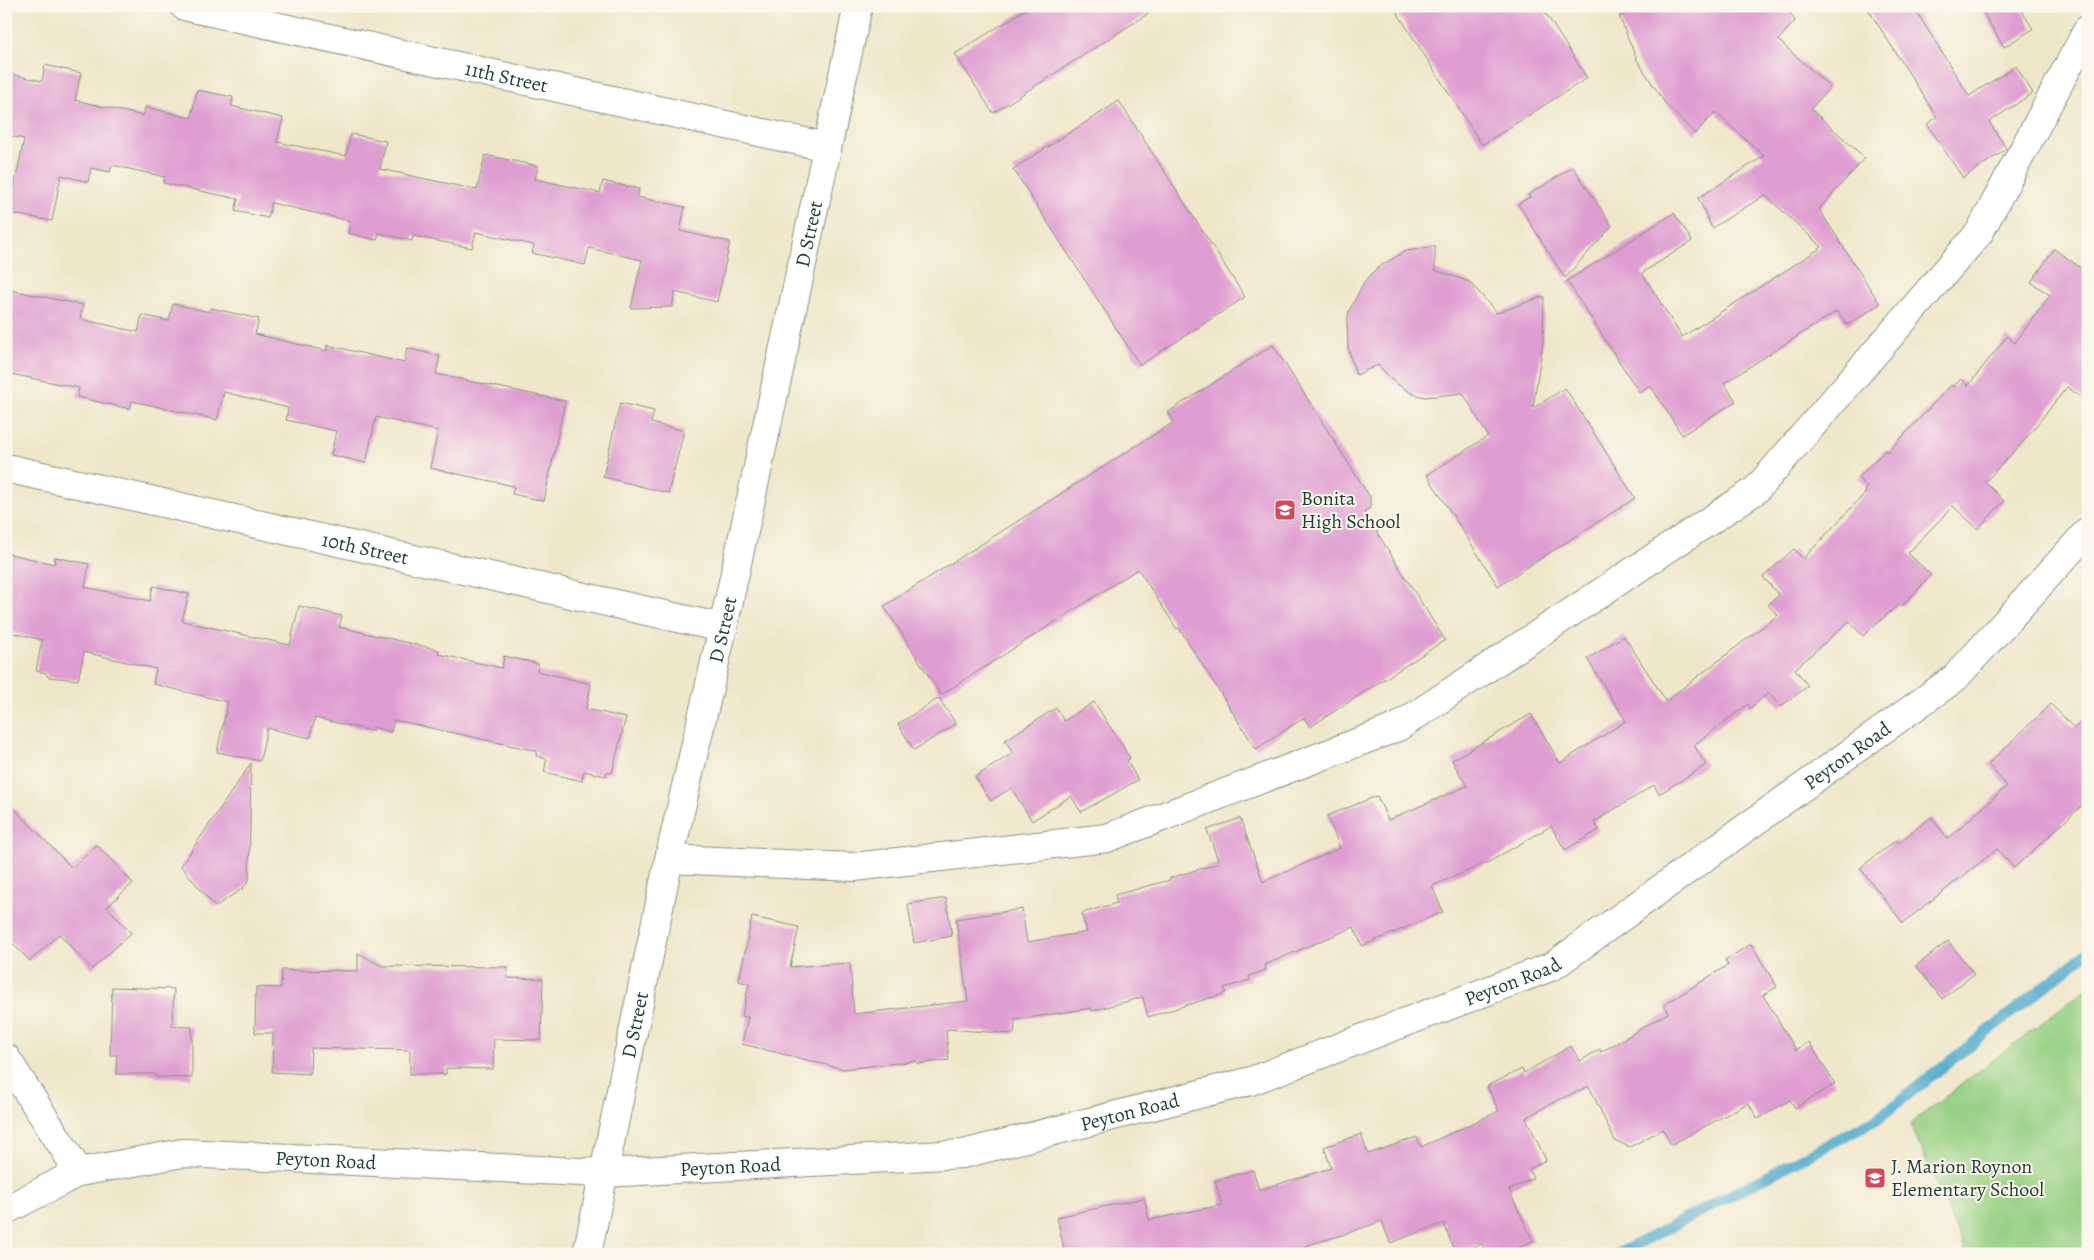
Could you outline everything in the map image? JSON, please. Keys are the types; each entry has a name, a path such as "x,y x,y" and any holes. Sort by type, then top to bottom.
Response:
{"street":[{"name":"11th Street","path":"184,6 827,147"},
{"name":"D Street","path":"587,1254 669,858 722,628 858,6"},
{"path":"669,858 854,867 1107,838 1398,727 1756,490 1979,234 2088,28"},
{"name":"10th Street","path":"6,468 722,628"},
{"name":"Peyton Road","path":"6,1210 79,1172 183,1153 603,1173 963,1154 1251,1081 1553,966 1955,678 2088,531"},
{"path":"6,1058 79,1172"}],"green space":[{"path":"2088,987 2088,1254 1967,1254 1910,1124"}],"building":[{"path":"1031,6 1160,6 993,113 955,54"},
{"path":"1393,6 1541,6 1587,78 1482,145"},
{"path":"1649,6 1786,6 1795,21 1778,40 1830,87 1811,109 1865,158 1819,209 1880,304 1847,325 1837,311 1724,383 1736,401 1682,435 1650,385 1639,392 1567,281 1674,213 1692,241 1642,273 1682,337 1822,247 1765,195 1712,228 1698,198 1764,156 1715,112 1695,134 1665,103 1637,60 1619,16"},
{"path":"1866,6 1913,6 1969,96 2016,66 2033,93 1989,122 2006,148 2005,150 1963,178 1927,124 1937,117"},
{"path":"1979,6 2019,6 2033,29 2004,47"},
{"path":"45,65 81,73 75,100 143,116 145,107 191,118 197,90 233,97 231,106 283,118 277,142 346,156 351,134 386,141 380,169 477,190 485,155 538,166 535,179 600,193 603,181 639,189 637,197 685,207 680,231 730,242 717,302 675,292 672,307 631,308 642,260 589,248 585,265 532,253 534,245 476,232 472,248 413,236 412,241 379,233 377,240 348,233 350,221 271,203 268,218 235,211 238,199 163,183 165,177 112,165 110,172 91,168 88,182 61,175 52,221 9,213 24,139 6,135 6,73 42,81"},
{"path":"1119,101 1245,297 1140,365 1013,169"},
{"path":"1573,167 1612,226 1565,278 1518,204 1530,197 1528,195"},
{"path":"1435,246 1435,270 1470,282 1497,313 1544,296 1543,342 1533,408 1565,388 1635,498 1498,586 1427,475 1488,436 1463,393 1425,397 1413,394 1394,382 1378,365 1356,375 1348,347 1347,323 1349,311 1364,282 1377,268 1406,251"},
{"path":"2054,249 2088,273 2088,402 2067,387 2023,442 1985,482 2004,501 1978,529 1953,506 1908,553 1931,575 1902,606 1899,604 1863,636 1849,621 1795,669 1808,686 1780,707 1769,693 1750,708 1748,704 1694,745 1706,765 1659,794 1654,785 1594,822 1599,830 1565,850 1551,826 1489,862 1432,886 1443,912 1362,946 1354,927 1265,965 1266,970 1249,976 1250,980 1224,988 1226,993 1148,1017 1143,997 1092,1011 1091,1008 1015,1020 1014,1034 946,1029 949,1060 917,1064 917,1061 843,1069 742,1044 748,1017 742,1016 749,984 739,981 752,917 799,927 790,967 850,963 854,1014 968,1001 956,919 1022,909 1027,942 1087,932 1082,913 1117,903 1115,895 1170,880 1170,878 1219,863 1207,830 1240,818 1263,882 1340,848 1327,816 1377,796 1388,820 1467,786 1452,760 1531,714 1560,763 1626,721 1587,659 1624,636 1666,701 1778,615 1768,605 1779,595 1763,577 1794,549 1803,559 1866,492 1864,490 1867,487 1858,478 1885,450 1888,452 1951,385 1953,387 1961,379 1968,386 2007,336 2015,343 2050,295 2031,282"},
{"path":"6,289 83,305 80,319 138,332 142,315 169,321 173,304 210,312 211,308 259,319 255,334 327,351 327,345 404,363 407,348 440,356 436,374 565,401 544,501 512,494 514,486 430,468 438,431 376,417 366,463 331,455 336,431 286,420 288,408 224,392 217,420 132,401 130,409 77,397 79,388 6,373"},
{"path":"1273,345 1370,497 1370,508 1364,512 1445,640 1310,727 1304,718 1256,749 1179,628 1177,629 1138,569 941,695 884,606 1174,422 1168,412"},
{"path":"620,403 654,411 651,423 684,431 668,493 603,477"},
{"path":"6,553 54,564 55,557 89,564 85,587 150,601 153,586 189,594 182,621 290,645 299,606 342,616 339,627 439,650 438,654 502,668 504,656 538,664 537,671 591,684 586,709 626,718 612,773 607,772 606,776 584,771 582,781 544,772 547,759 536,756 537,751 394,720 391,732 373,727 372,731 315,718 310,738 267,728 260,761 217,752 228,702 153,684 156,669 84,652 78,680 48,677 46,673 36,671 42,640 6,631"},
{"path":"939,698 956,724 914,750 898,724"},
{"path":"1094,702 1130,758 1127,761 1138,780 1081,812 1071,796 1032,821 1011,788 991,801 975,777 1013,753 1005,740 1056,708 1064,721"},
{"path":"2051,704 2074,728 2088,716 2088,800 2014,868 1997,849 1903,923 1860,868 1896,840 1898,843 1931,817 1948,839 2007,786 1988,764"},
{"path":"251,763 249,880 243,888 215,907 181,866"},
{"path":"6,800 72,868 97,845 133,883 107,907 131,933 92,969 59,934 30,961 6,937"},
{"path":"946,898 952,936 914,943 908,904"},
{"path":"1948,941 1974,974 1942,999 1916,966"},
{"path":"1751,944 1777,987 1763,995 1796,1050 1809,1042 1835,1084 1795,1108 1790,1100 1758,1119 1748,1103 1671,1145 1663,1129 1630,1147 1615,1141 1589,1086 1550,1104 1526,1118 1546,1160 1529,1169 1533,1178 1509,1190 1533,1241 1506,1254 1487,1254 1482,1244 1455,1254 1444,1223 1390,1243 1382,1221 1305,1246 1307,1254 1065,1254 1057,1217 1144,1198 1149,1220 1222,1205 1215,1181 1253,1170 1259,1190 1331,1168 1324,1147 1361,1134 1368,1154 1417,1137 1421,1147 1499,1111 1487,1086 1522,1069 1524,1073 1571,1046 1580,1061 1600,1049 1601,1052 1668,1013 1664,1005 1728,965 1725,960"},
{"path":"358,953 382,966 508,967 507,978 543,979 541,1040 494,1039 493,1069 446,1068 446,1074 410,1074 410,1050 311,1048 310,1074 272,1072 273,1033 255,1033 256,987 281,988 282,970 358,971"},
{"path":"112,987 174,989 172,1026 192,1027 192,1078 155,1077 155,1074 116,1074 117,1055 110,1055"}],"waterway":[{"path":"1618,1254 1877,1119 2088,952"}],"place":[{"name":"Bonita High School","path":"1285,510"},
{"name":"J. Marion Roynon Elementary School","path":"1875,1178"}]}
